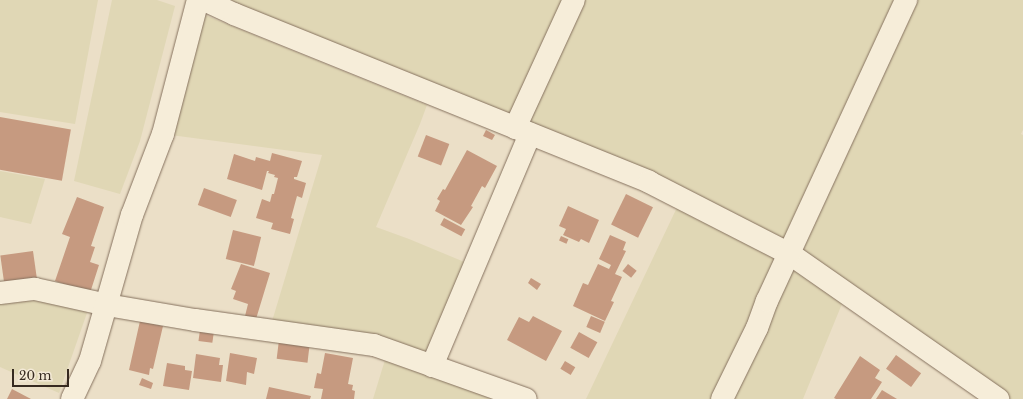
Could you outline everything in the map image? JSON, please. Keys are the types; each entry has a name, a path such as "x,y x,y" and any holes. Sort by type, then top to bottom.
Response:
{"street":[{"path":"72,399 90,361 132,215 163,134 198,0"},
{"path":"204,0 234,14 649,182 790,254 998,399"},
{"path":"432,366 574,0"},
{"path":"722,399 906,0"},
{"path":"0,293 35,289 106,305 246,328 374,345 526,399"}],"shaded area":[{"path":"0,0 98,0 75,124 0,112"},
{"path":"112,0 157,0 175,6 140,141 120,194 74,181"},
{"path":"204,0 1023,0 1023,130 1021,134 1023,135 1023,399 998,399 846,294 803,399 586,399 681,199"},
{"path":"195,11 427,105 376,227 474,266 432,366 526,399 373,399 388,350 270,328 322,155 163,134"},
{"path":"0,171 45,179 31,224 0,217"},
{"path":"11,299 47,302 88,310 59,393 0,367 0,301"}],"building":[{"path":"0,117 71,130 62,181 0,170"},
{"path":"486,130 495,135 492,140 483,136"},
{"path":"426,135 449,144 441,165 418,156"},
{"path":"467,150 497,166 485,188 482,186 471,206 473,207 461,225 435,211 440,201 437,199 443,189 445,190"},
{"path":"272,153 302,161 297,177 294,177 294,179 306,183 302,198 297,196 291,218 294,219 290,234 271,229 273,223 256,218 262,199 270,202 272,194 274,194 278,178 274,177 275,175 268,173 269,171 267,171 262,190 227,179 234,154 255,161 256,157 270,161"},
{"path":"204,188 237,200 231,217 198,205"},
{"path":"626,194 653,207 638,238 611,225"},
{"path":"77,197 104,207 91,246 95,247 90,262 99,265 90,293 55,281 70,237 62,234"},
{"path":"568,206 599,220 589,243 581,239 579,242 563,235 566,229 559,226"},
{"path":"444,218 465,229 461,236 440,225"},
{"path":"233,230 261,237 254,266 226,259"},
{"path":"610,235 626,242 623,250 626,251 615,274 622,277 611,301 614,302 605,321 573,306 583,283 588,285 598,264 609,269 611,265 599,259"},
{"path":"561,236 568,239 566,244 559,241"},
{"path":"33,251 37,280 4,284 0,256"},
{"path":"241,264 270,273 256,319 245,316 248,304 233,299 236,291 231,289"},
{"path":"628,264 637,271 631,278 622,271"},
{"path":"531,278 541,284 537,290 528,283"},
{"path":"533,316 562,331 546,361 507,340 519,317 529,322"},
{"path":"591,316 605,322 600,333 586,327"},
{"path":"140,321 163,326 153,369 150,368 149,375 129,370"},
{"path":"200,330 214,332 212,343 198,341"},
{"path":"579,332 597,342 589,358 570,348"},
{"path":"279,340 310,344 307,363 277,359"},
{"path":"230,353 257,358 254,374 247,372 246,385 226,381"},
{"path":"325,353 353,358 348,384 353,385 352,390 355,391 354,399 321,399 323,389 314,388 317,373 321,374"},
{"path":"196,354 220,358 219,365 223,365 221,382 193,378"},
{"path":"896,355 921,373 911,387 886,369"},
{"path":"860,356 880,370 875,378 882,382 871,399 834,398"},
{"path":"565,361 575,367 571,375 560,369"},
{"path":"167,363 185,366 185,370 192,371 189,390 163,386"},
{"path":"142,378 153,383 151,389 139,385"},
{"path":"269,387 311,396 310,399 266,399"},
{"path":"12,389 31,399 7,399"},
{"path":"882,390 897,399 876,399"}]}
